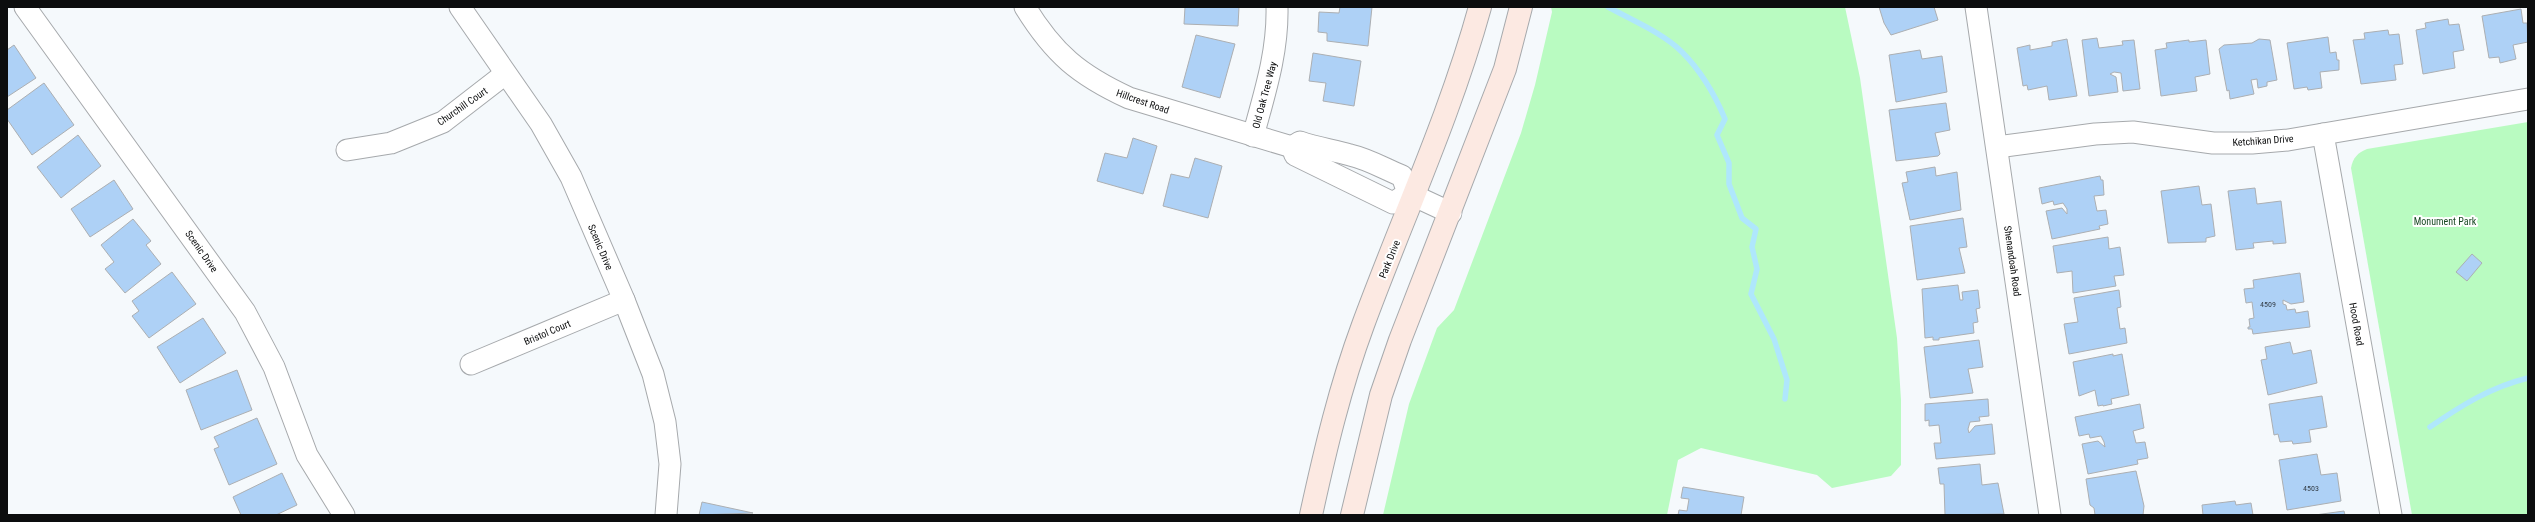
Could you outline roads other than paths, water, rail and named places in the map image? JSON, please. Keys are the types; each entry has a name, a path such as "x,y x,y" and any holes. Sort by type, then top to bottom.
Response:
{"street":[{"name":"Scenic Drive","path":"25,7 172,208 245,312 274,367 307,455 344,515"},
{"name":"Scenic Drive","path":"460,7 540,124 571,177 624,300 653,374 666,422 670,464 666,515"},
{"name":"Hillcrest Road","path":"1025,7 1044,37 1062,56 1081,72 1104,87 1129,98 1292,147 1300,142 1351,155 1402,176 1411,195"},
{"name":"Old Oak Tree Way","path":"1253,136 1271,73 1277,30 1277,7"},
{"name":"Park Drive","path":"1311,515 1343,384 1362,326 1411,195 1467,57 1480,7"},
{"path":"1352,515 1381,395 1400,340 1451,213 1505,69 1521,7"},
{"name":"Shenandoah Road","path":"1976,7 2050,515"},
{"name":"Churchill Court","path":"347,150 391,143 443,122 505,74"},
{"name":"Ketchikan Drive","path":"1997,147 2095,134 2133,132 2213,143 2252,143 2323,134 2528,99"},
{"name":"Hood Road","path":"2323,134 2391,515"},
{"path":"1292,147 1295,156 1392,203 1411,195 1451,213"},
{"path":"1333,175 1342,153"},
{"name":"Bristol Court","path":"471,364 624,300"}],"waterway":[{"path":"1608,7 1657,33 1675,45 1689,59 1701,75 1721,110 1725,119 1717,135 1729,163 1729,184 1742,218 1756,229 1752,247 1757,269 1751,294 1774,339 1787,380 1785,399"},
{"path":"2430,427 2477,398 2502,386 2528,378"}],"park label":[{"name":"Monument Park","path":"2445,221"}]}
